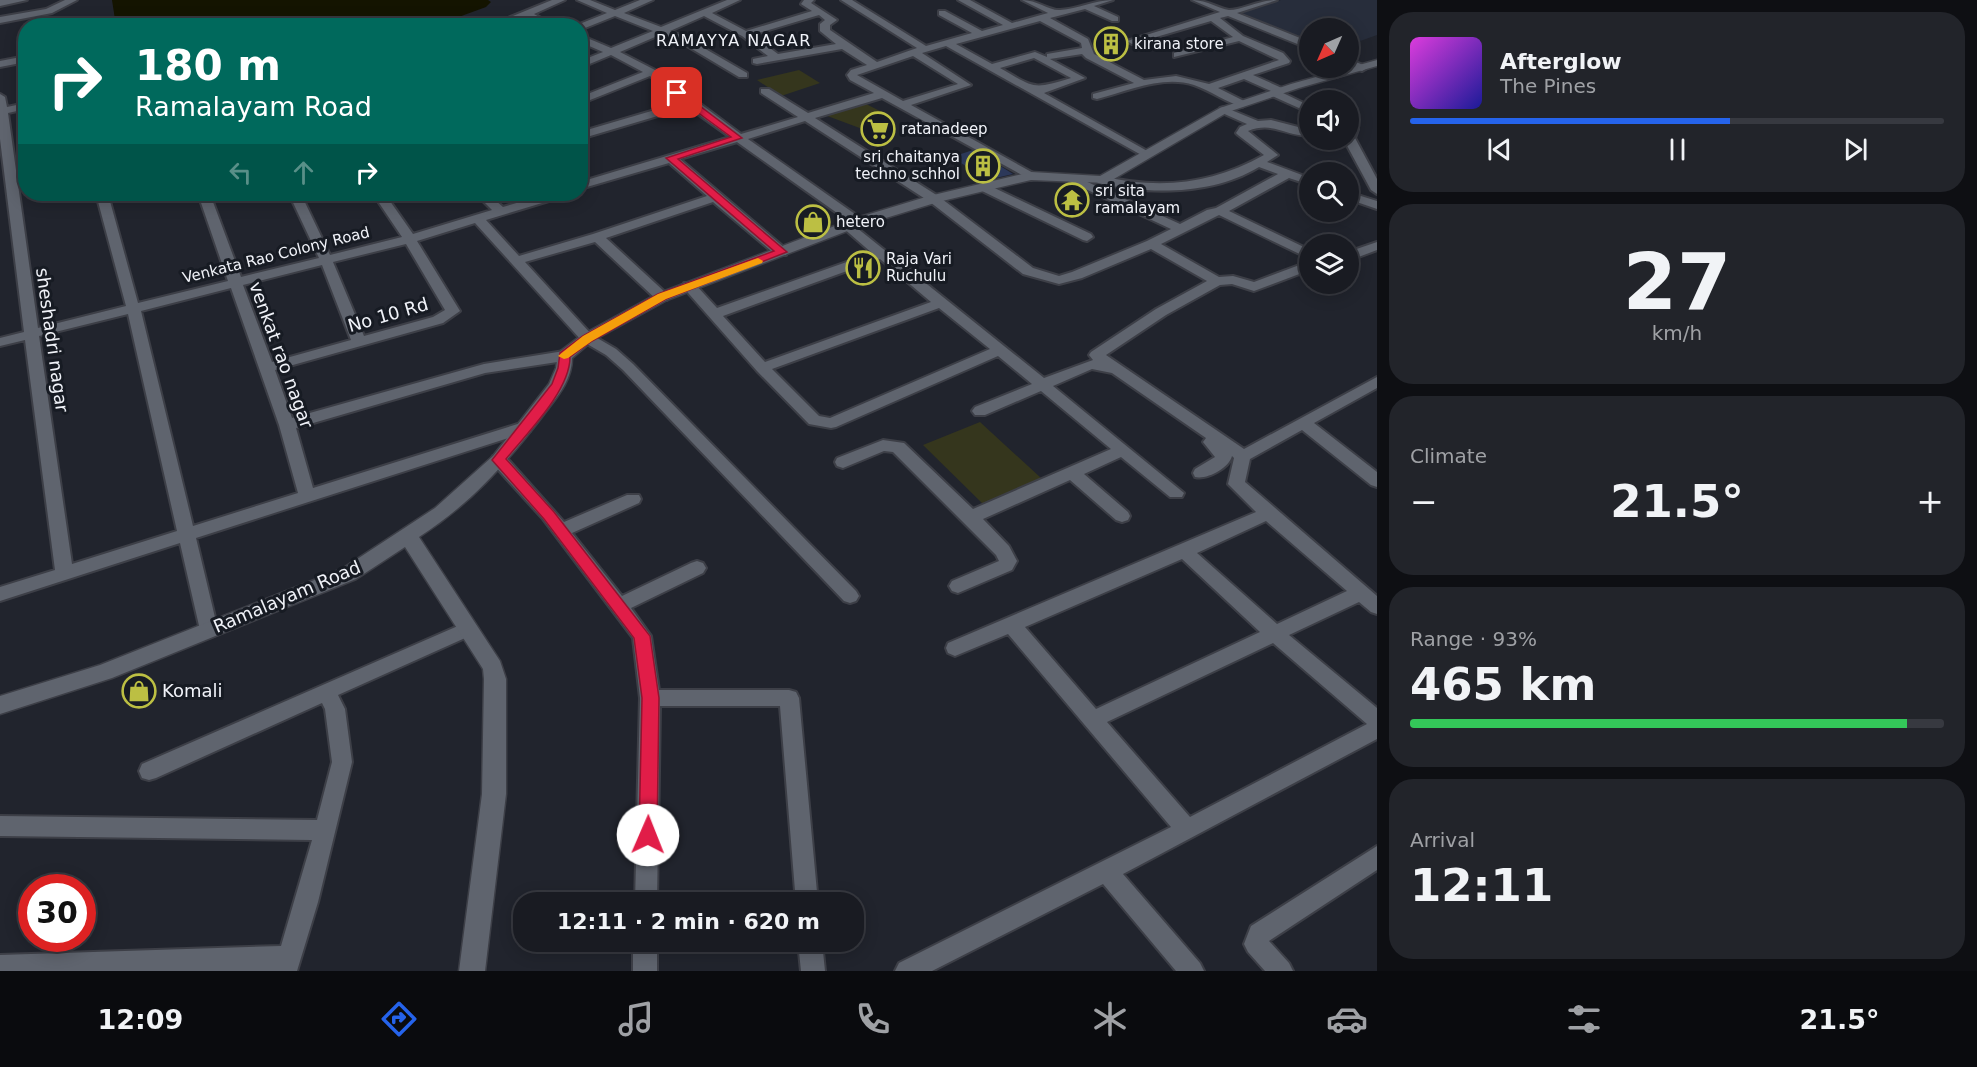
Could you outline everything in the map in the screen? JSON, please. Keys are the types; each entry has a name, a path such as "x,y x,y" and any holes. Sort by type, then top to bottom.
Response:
{"street":[{"path":"0,3 22,0"},
{"path":"0,20 60,8 72,0"},
{"path":"515,18 560,0"},
{"path":"582,0 660,30 699,48 743,75"},
{"path":"588,24 648,0"},
{"path":"588,62 735,0"},
{"path":"809,0 806,4 832,20 825,24 827,27 824,29 844,46 875,66"},
{"path":"846,0 925,49"},
{"path":"963,0 1013,27"},
{"path":"1027,0 1057,14"},
{"path":"1067,0 1115,19"},
{"path":"1031,176 880,95 852,75 914,52 1108,0"},
{"path":"1197,0 1299,42"},
{"path":"1132,41 1272,0"},
{"path":"745,34 820,12"},
{"path":"38,13 39,18"},
{"path":"705,13 745,34 776,57"},
{"path":"526,14 534,18"},
{"path":"942,14 982,35"},
{"path":"1210,87 1242,74 1285,61 1280,55 1240,38 1212,17"},
{"path":"1042,18 1085,41 1088,44 1086,50"},
{"path":"1177,54 1240,38"},
{"path":"588,42 651,72 690,104 853,225 882,254 940,303 1176,493"},
{"path":"949,44 995,67 1146,154"},
{"path":"757,61 844,46"},
{"path":"1051,56 1086,50"},
{"path":"1086,50 1090,56 1144,84"},
{"path":"900,105 966,85 914,52"},
{"path":"995,67 1035,55 1080,79 1039,91 1014,78"},
{"path":"0,64 18,61"},
{"path":"1102,180 1224,110 1377,63"},
{"path":"588,98 651,72"},
{"path":"1242,74 1299,104"},
{"path":"1097,96 1144,84 1180,79 1210,87 1242,104"},
{"path":"765,91 934,199 1028,271 1059,280 1077,275 1152,244 1286,175"},
{"path":"588,184 880,95"},
{"path":"588,134 690,104"},
{"path":"1,106 18,106"},
{"name":"sheshadri nagar","path":"1,106 5,170 32,334 64,574"},
{"path":"1224,110 1257,124"},
{"path":"287,425 484,369 564,356 587,338 662,297 853,225 934,199 1031,176 1102,180 1130,186 1191,185 1251,169 1272,155 1242,133 1244,129 1257,124 1272,123 1299,133"},
{"path":"1355,150 1377,190"},
{"path":"671,158 781,252"},
{"path":"1258,164 1299,179"},
{"path":"1068,177 1181,229"},
{"path":"984,187 1087,237"},
{"path":"518,260 597,237 715,197"},
{"path":"1359,199 1377,206"},
{"path":"104,201 134,308 209,630"},
{"name":"venkat rao nagar","path":"206,201 287,425 307,497"},
{"path":"298,201 326,260 359,342"},
{"name":"No 10 Rd","path":"266,368 438,320 453,311 410,239 384,201"},
{"path":"489,201 501,212"},
{"name":"Venkata Rao Colony Road","path":"0,342 410,239 536,201"},
{"path":"1220,211 1299,250"},
{"path":"477,218 518,260 587,338 611,352 628,367 850,596"},
{"path":"597,237 662,297"},
{"path":"1152,244 1217,281"},
{"path":"1359,252 1377,246"},
{"path":"714,314 882,254"},
{"path":"1242,456 1096,355 1161,312 1217,281 1233,280 1254,287 1299,269"},
{"path":"689,286 762,368 814,420 831,423 1001,350"},
{"path":"762,368 940,303"},
{"name":"Ramalayam Road","path":"0,705 105,672 350,574 442,513 499,460 557,385 564,368 564,356"},
{"path":"980,411 1096,364 1109,368 1220,448 1224,454 1223,460 1201,473"},
{"path":"1373,388 1302,422 1242,456 1236,484 1377,607"},
{"path":"1302,422 1377,481"},
{"path":"0,594 524,428"},
{"path":"843,462 883,445 898,447 1003,551 1008,561 1006,565 958,586"},
{"path":"971,517 1123,450"},
{"path":"499,460 561,531 642,636 650,698 646,892"},
{"path":"1072,472 1122,516"},
{"path":"561,531 633,499"},
{"path":"956,648 1268,513"},
{"path":"408,536 493,667 495,679 494,794 472,971"},
{"path":"1184,550 1273,632 1377,720"},
{"path":"618,606 697,568"},
{"path":"1094,718 1360,593"},
{"path":"1012,625 1094,718 1187,830"},
{"path":"149,771 467,629"},
{"path":"0,967 286,964 307,902 342,762 334,709 327,692"},
{"path":"650,698 789,698 806,892"},
{"path":"907,971 1107,872 1377,729"},
{"path":"0,826 325,830"},
{"path":"1281,971 1256,944 1259,934 1377,857"},
{"path":"1107,872 1192,971"},
{"path":"645,952 645,971"},
{"path":"811,952 813,971"}],"shaded area":[{"path":"112,0 488,0 491,2 486,7 456,18 115,18"},
{"path":"1281,0 1377,0 1377,35 1359,41 1359,18 1299,18 1299,37 1242,13"}],"green space":[{"path":"799,70 820,83 781,96 757,80"},
{"path":"864,103 890,116 865,130 822,114"},
{"path":"980,422 1041,478 983,504 923,445"}],"building":[{"name":"sri chaitanya techno schhol","path":"973,150 1013,174 987,180 952,157"}],"slow traffic":[{"path":"564,356 587,338 662,297 758,261"}],"place":[{"name":"kirana store","path":"1111,44"},
{"name":"ratanadeep","path":"878,129"},
{"name":"sri chaitanya techno schhol","path":"983,166"},
{"name":"sri sita ramalayam","path":"1072,200"},
{"name":"hetero","path":"813,222"},
{"name":"Raja Vari Ruchulu","path":"863,268"},
{"name":"Komali","path":"139,691"}],"district":[{"name":"RAMAYYA NAGAR","path":"734,40"}],"route":[{"path":"648,835 650,698 642,636 549,515 499,460 557,385 564,368 564,356 587,338 662,297 781,252 671,158 738,138 677,93"}]}
